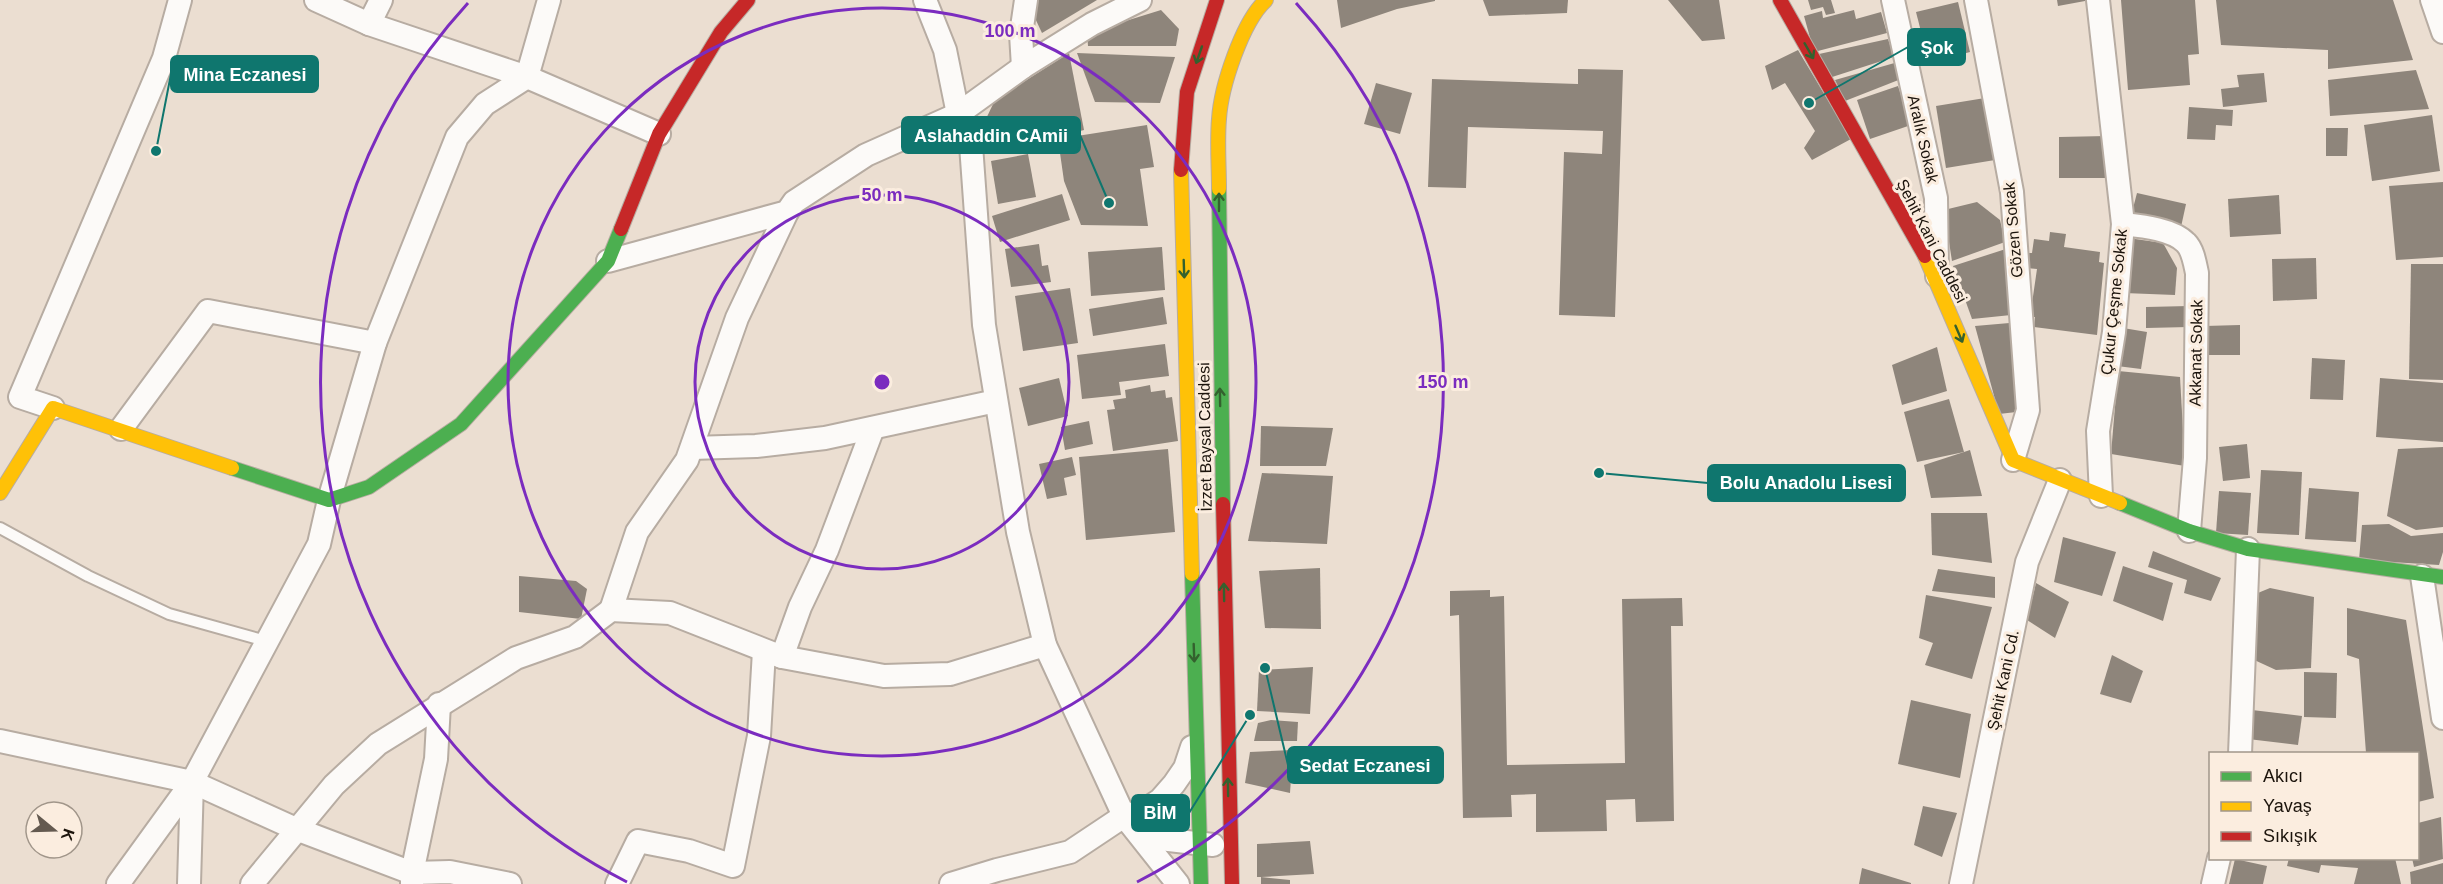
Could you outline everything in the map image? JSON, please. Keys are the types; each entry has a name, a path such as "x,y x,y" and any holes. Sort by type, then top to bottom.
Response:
{"main road":[{"path":"0,493 53,408 121,429 284,487 329,500 369,487 461,424 608,261 659,134 721,32 748,0"},
{"name":"İzzet Baysal Caddesi","path":"1201,884 1181,162 1187,92 1217,0"},
{"name":"İzzet Baysal Caddesi","path":"1232,884 1229,845 1220,356 1219,117 1236,50 1255,10 1266,0"},
{"name":"Şehit Kani Caddesi","path":"1780,0 1907,221 1936,280 2013,460"},
{"path":"2013,460 2188,531 2248,549 2432,576"}],"street":[{"path":"53,408 20,397 164,58 180,0"},
{"path":"316,0 369,24 527,77 659,134"},
{"path":"369,24 381,0"},
{"path":"118,884 192,782 319,544 329,500 375,343 457,138 485,104 527,77 549,0"},
{"path":"926,0 945,50 958,114 971,145 984,325 1018,532 1045,645 1124,816 1178,884"},
{"path":"1023,67 1021,34 1026,0"},
{"path":"252,884 334,785 378,744 516,658 574,637 611,610 637,532 687,460 737,318 787,212 794,202 866,155 958,114 1023,67 1092,24 1140,0"},
{"path":"1207,0 1217,0"},
{"name":"Aralık Sokak","path":"1893,0 1936,198 1939,231 1936,280"},
{"name":"Gözen Sokak","path":"1976,0 2012,192 2028,410 2013,460"},
{"name":"Çukur Çeşme Sokak","path":"2098,0 2123,224 2114,332 2098,431 2101,496"},
{"path":"2432,0 2443,32"},
{"path":"608,261 787,212"},
{"name":"Akkanat Sokak","path":"2123,224 2153,227 2185,242 2194,258 2197,273 2194,458 2188,531"},
{"path":"121,429 208,311 375,343"},
{"path":"692,448 825,438 996,401"},
{"path":"618,884 638,841 688,851 735,878 773,654 800,608 832,539 873,428"},
{"name":"Şehit Kani Cd.","path":"1961,884 2027,562 2060,480"},
{"path":"2240,752 2248,549"},
{"path":"2432,576 2443,718"},
{"path":"611,610 670,614 773,654 884,676 950,674 1045,645"},
{"path":"412,878 436,759 439,704"},
{"path":"951,884 1070,852 1124,816 1145,810 1160,800 1185,768 1197,734"},
{"path":"0,741 192,782 412,878 450,872 510,884"},
{"path":"189,884 192,782"},
{"path":"1124,816 1160,839 1200,845 1229,845"},
{"path":"2213,884 2218,860"}],"lane":[{"path":"0,528 88,576 169,614 266,641"}],"building":[{"path":"1037,0 1097,0 1042,33 1034,16"},
{"path":"1337,0 1435,1 1397,9 1341,28"},
{"path":"1483,0 1568,0 1567,13 1489,16"},
{"path":"1668,0 1719,0 1725,39 1702,41"},
{"path":"1808,0 1831,0 1835,13 1826,15 1823,7 1811,10"},
{"path":"2057,0 2085,0 2085,1 2058,6"},
{"path":"2121,0 2195,0 2199,54 2188,55 2190,85 2128,90"},
{"path":"2216,0 2393,0 2413,60 2328,69 2328,50 2221,45"},
{"path":"1958,2 1970,52 1929,63 1916,12"},
{"path":"1161,10 1179,29 1176,46 1088,46 1087,33"},
{"path":"1854,10 1856,19 1881,12 1887,33 1814,52 1804,16 1822,11 1823,18"},
{"path":"1888,39 1894,57 1829,78 1819,54"},
{"path":"1798,50 1851,139 1812,160 1804,148 1815,131 1785,83 1772,90 1765,66"},
{"path":"1069,53 1084,130 994,154 984,123 995,100"},
{"path":"1077,53 1175,57 1160,103 1095,102"},
{"path":"1898,62 1901,79 1845,101 1835,80"},
{"path":"1578,69 1623,70 1615,317 1559,315 1564,152 1602,154 1603,131 1468,127 1466,188 1428,187 1432,79 1578,84"},
{"path":"2416,70 2429,109 2330,116 2328,80"},
{"path":"2264,73 2267,102 2223,107 2221,89 2239,87 2237,75"},
{"path":"1376,83 1412,93 1400,134 1364,124"},
{"path":"1898,86 1911,125 1870,139 1857,100"},
{"path":"1985,98 1995,160 1946,168 1936,106"},
{"path":"2189,107 2233,110 2232,126 2216,125 2215,140 2187,139"},
{"path":"2432,115 2440,171 2372,181 2364,125"},
{"path":"1147,125 1154,167 1140,169 1148,226 1081,225 1064,181 1058,139"},
{"path":"2326,128 2348,128 2347,156 2326,156"},
{"path":"2107,136 2107,178 2059,178 2059,137"},
{"path":"1028,154 1036,197 998,204 991,161"},
{"path":"2443,182 2443,257 2396,260 2389,186"},
{"path":"2137,193 2186,204 2181,227 2131,216"},
{"path":"1062,194 1070,220 1000,242 992,216"},
{"path":"2279,195 2281,234 2230,237 2228,199"},
{"path":"1977,202 2000,220 2005,242 1952,261 1944,210"},
{"path":"2050,232 2066,234 2064,247 2100,252 2099,262 2104,263 2097,335 2034,327 2035,317 2030,317 2037,269 2027,268 2029,253 2032,253 2034,239 2049,241"},
{"path":"2128,238 2163,243 2177,268 2175,295 2124,293"},
{"path":"1039,244 1042,266 1048,265 1051,282 1011,287 1005,249"},
{"path":"1162,247 1165,290 1091,296 1088,252"},
{"path":"2012,247 2021,314 1972,319 1953,266"},
{"path":"2316,258 2317,299 2273,301 2272,259"},
{"path":"2411,264 2443,264 2443,380 2409,379"},
{"path":"1070,288 1078,343 1023,351 1015,296"},
{"path":"1163,297 1167,324 1093,336 1089,309"},
{"path":"2189,306 2189,327 2146,328 2146,307"},
{"path":"2021,322 2025,411 1999,414 1975,326"},
{"path":"2240,325 2240,355 2205,355 2205,326"},
{"path":"2123,328 2147,332 2141,369 2117,366"},
{"path":"1165,344 1169,376 1119,382 1121,395 1082,399 1077,355"},
{"path":"1937,347 1947,391 1902,405 1892,365"},
{"path":"2312,358 2345,360 2343,400 2310,399"},
{"path":"2118,371 2180,377 2185,466 2111,454"},
{"path":"1059,378 1068,416 1028,426 1019,388"},
{"path":"2380,378 2443,383 2443,442 2376,437"},
{"path":"1150,385 1151,392 1165,390 1166,398 1172,397 1178,441 1113,451 1107,410 1115,409 1113,400 1126,398 1125,390"},
{"path":"1949,399 1964,452 1917,462 1904,412"},
{"path":"1089,421 1093,444 1065,450 1061,427"},
{"path":"1261,426 1333,428 1326,466 1260,466"},
{"path":"2247,444 2250,478 2223,481 2219,447"},
{"path":"2443,447 2443,527 2416,530 2387,516 2398,449"},
{"path":"1168,449 1175,532 1086,540 1079,457"},
{"path":"1970,450 1982,496 1931,498 1924,465"},
{"path":"1072,457 1076,475 1064,478 1067,495 1047,499 1039,464"},
{"path":"2261,470 2302,472 2299,535 2257,533"},
{"path":"1262,473 1333,476 1327,544 1248,541"},
{"path":"2309,488 2359,492 2356,542 2305,539"},
{"path":"2219,491 2251,493 2248,535 2216,533"},
{"path":"1931,513 1987,513 1992,563 1932,555"},
{"path":"2389,524 2411,536 2443,533 2443,552 2439,565 2359,560 2362,525"},
{"path":"2063,537 2116,552 2102,596 2054,582"},
{"path":"2153,551 2221,578 2211,601 2184,593 2187,580 2148,567"},
{"path":"2123,566 2173,583 2163,621 2113,601"},
{"path":"1320,568 1321,629 1265,628 1259,571"},
{"path":"1938,569 1995,577 1995,598 1932,591"},
{"path":"519,576 576,581 587,589 581,619 519,612"},
{"path":"2036,583 2069,602 2055,638 2027,620"},
{"path":"2270,588 2314,597 2311,668 2276,670 2250,658 2253,595"},
{"path":"1490,590 1490,597 1504,596 1507,765 1625,763 1622,599 1682,598 1683,626 1671,626 1674,821 1636,822 1635,799 1606,800 1607,831 1536,832 1536,794 1511,795 1512,817 1463,818 1459,615 1450,616 1450,591"},
{"path":"1926,595 1992,607 1972,679 1925,665 1933,643 1919,638"},
{"path":"2347,608 2406,620 2434,798 2419,802 2419,752 2366,752 2359,659 2347,655"},
{"path":"2112,655 2143,671 2131,703 2100,694"},
{"path":"1313,667 1310,714 1257,711 1259,670"},
{"path":"2304,672 2337,673 2336,718 2304,717"},
{"path":"1911,700 1971,714 1960,778 1898,764"},
{"path":"2252,710 2302,716 2298,745 2248,739"},
{"path":"1271,720 1298,722 1297,741 1254,741 1258,723"},
{"path":"1293,750 1290,793 1245,783 1250,752"},
{"path":"1923,806 1957,813 1942,857 1914,845"},
{"path":"2441,817 2443,859 2414,867 2412,860 2419,860 2419,823"},
{"path":"1310,841 1314,874 1257,877 1257,844"},
{"path":"2235,860 2267,866 2263,884 2229,884"},
{"path":"2288,860 2395,860 2401,884 2354,884 2358,868 2321,865 2319,873 2287,866"},
{"path":"2443,863 2443,884 2411,884 2410,872"},
{"path":"1862,868 1911,883 1911,884 1859,884"},
{"path":"1261,877 1290,880 1290,884 1261,884"}],"traffic: fast":[{"path":"1219,189 1223,504"},
{"path":"232,468 329,500 369,487 461,424 608,261 621,229"},
{"path":"2120,503 2189,531 2248,549 2443,577"},
{"path":"1192,574 1201,884"}],"traffic: slow":[{"path":"1219,189 1218,128 1228,73 1249,23 1266,0"},
{"path":"1181,170 1192,574"},
{"path":"1925,256 2013,460 2120,503"},
{"path":"0,493 53,408 232,468"}],"traffic: jam":[{"path":"621,229 659,134 721,32 748,0"},
{"path":"1181,170 1187,92 1217,0"},
{"path":"1780,0 1925,256"},
{"path":"1223,504 1232,884"}],"place":[{"name":"Şok","path":"1809,103"},
{"name":"Mina Eczanesi","path":"156,151"},
{"name":"Aslahaddin CAmii","path":"1109,203"},
{"name":"Bolu Anadolu Lisesi","path":"1599,473"},
{"name":"Sedat Eczanesi","path":"1265,668"},
{"name":"BİM","path":"1250,715"}]}
